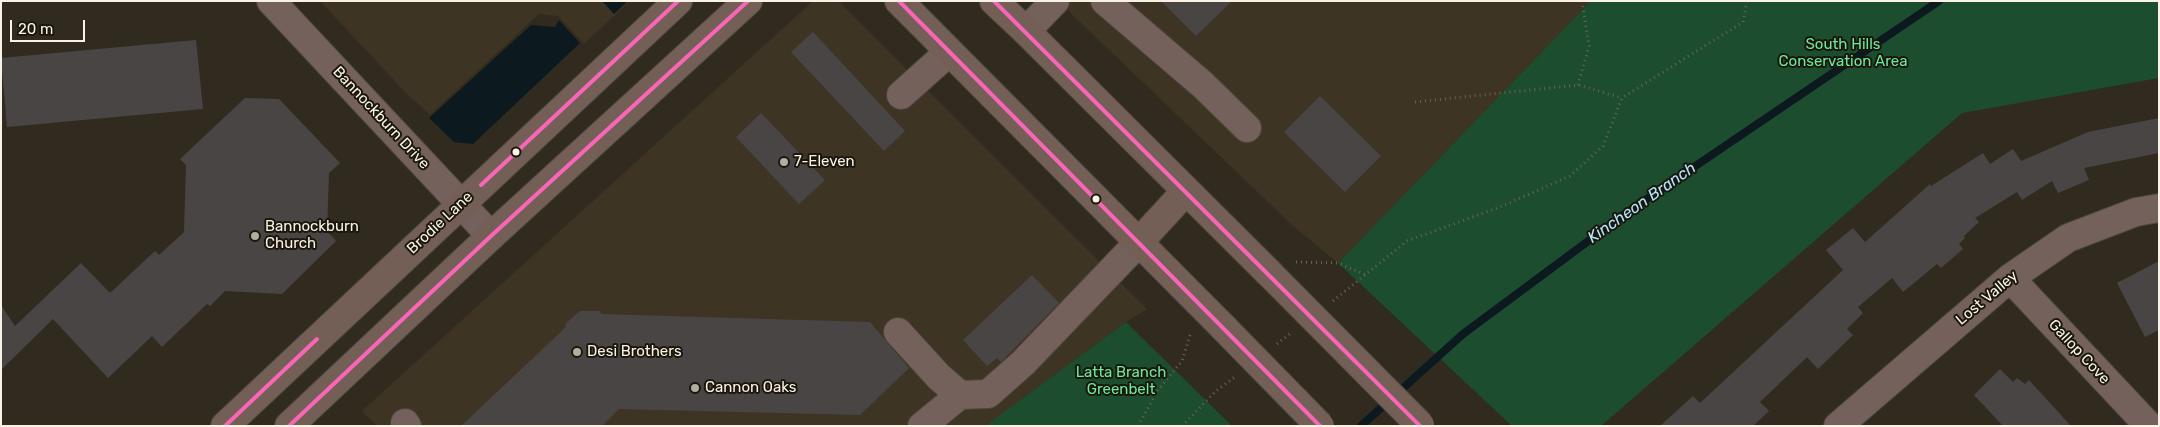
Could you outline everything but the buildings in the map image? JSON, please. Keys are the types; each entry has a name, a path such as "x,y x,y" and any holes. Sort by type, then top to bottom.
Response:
{"main road":[{"name":"Brodie Lane","path":"225,426 678,1"},
{"path":"289,426 491,236 748,1"},
{"path":"899,1 1320,426"},
{"path":"994,1 1186,191 1280,268 1420,425"},
{"path":"1139,242 1186,191"}],"street":[{"name":"Bannockburn Drive","path":"271,1 491,236"},
{"path":"1026,31 1055,1"},
{"path":"1105,1 1202,85 1247,128"},
{"path":"901,95 949,52"},
{"name":"Lost Valley","path":"1838,426 2010,278 2068,238 2136,212 2159,208"},
{"path":"922,426 960,394 988,394 1023,363 1139,242"},
{"name":"Gallop Cove","path":"2010,278 2150,426"},
{"path":"898,332 940,377 960,394"}],"path":[{"path":"1578,85 1589,46 1582,1"},
{"path":"1326,306 1408,241 1500,207 1570,176 1603,146 1622,98 1743,22 1747,1"},
{"path":"1416,102 1578,85 1622,98"},
{"path":"1280,268 1338,263 1366,276"},
{"path":"1138,426 1158,390 1182,361 1194,324"},
{"path":"1271,348 1295,330"},
{"path":"1182,426 1216,391 1240,373"}],"shaded area":[{"path":"320,1 630,1 584,44 558,16 539,14 430,115 406,93"},
{"path":"602,1 628,1 614,14"},
{"name":"Cannon Oaks","path":"813,1 838,1 1147,309 1126,322 985,426 377,426 362,411"},
{"path":"1058,1 1591,1 1338,263 1292,225"},
{"path":"559,20 580,43 473,144 454,142 429,118 531,25 555,27"}],"green space":[{"name":"South Hills Conservation Area","path":"1591,1 2159,1 2159,78 1962,113 1601,426 1512,426 1338,263"},
{"name":"Latta Branch Greenbelt","path":"1126,322 1232,426 985,426"}],"waterway":[{"name":"Kincheon Branch","path":"1361,426 1463,334 1626,213 1939,1"}],"transit line":[{"path":"481,185 678,1"},
{"path":"289,426 491,236 748,1"},
{"path":"899,1 1320,426"},
{"path":"994,1 1420,426"},
{"path":"225,426 317,339"}],"place":[{"name":"7-Eleven","path":"784,162"},
{"name":"Bannockburn Church","path":"255,236"},
{"name":"Desi Brothers","path":"577,352"},
{"name":"Cannon Oaks","path":"695,388"}]}
